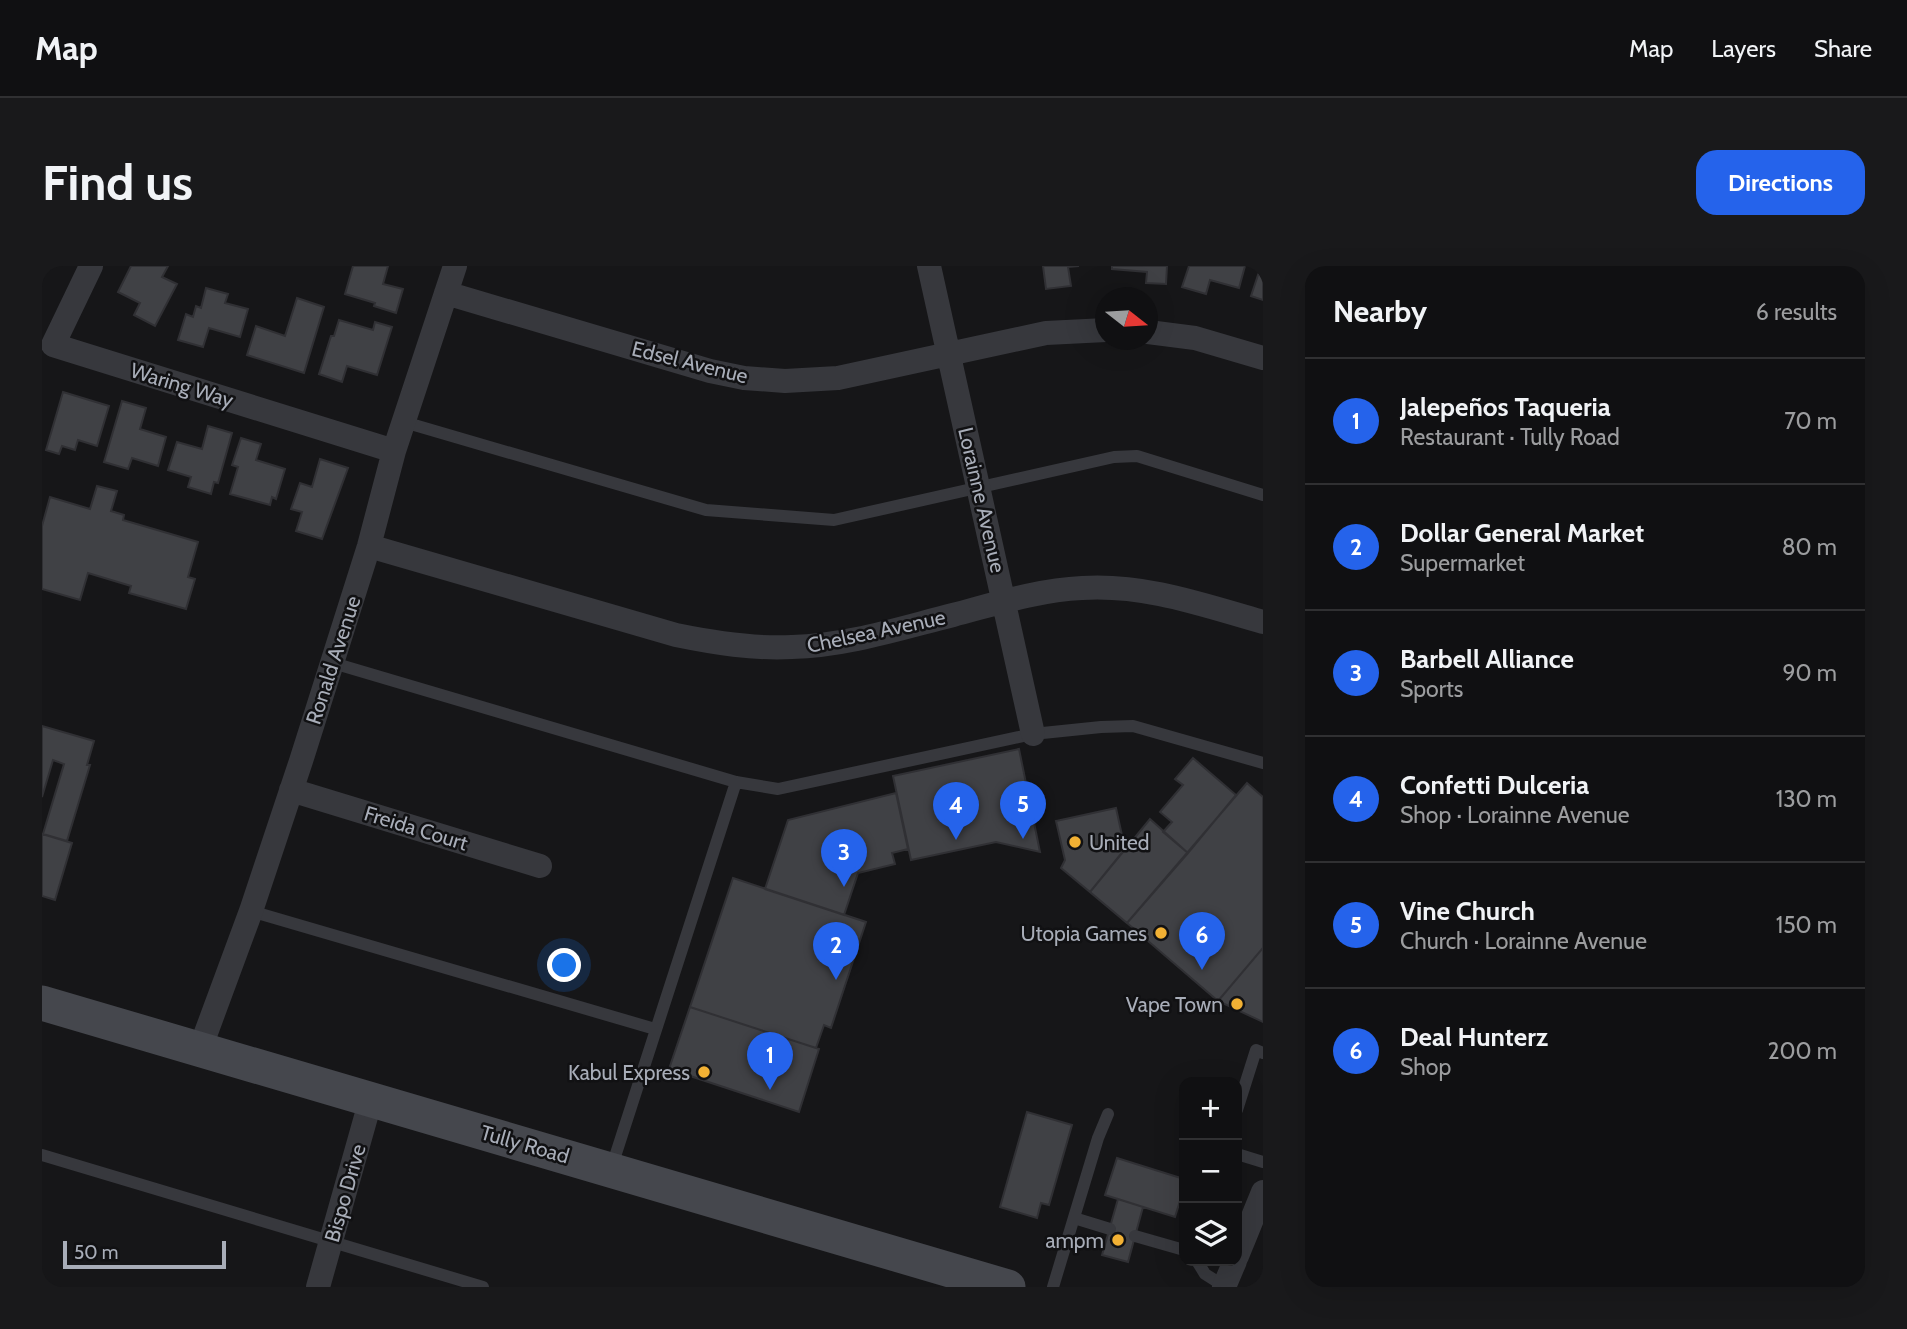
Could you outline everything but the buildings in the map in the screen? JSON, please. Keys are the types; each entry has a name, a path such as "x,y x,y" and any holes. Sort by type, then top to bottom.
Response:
{"main road":[{"name":"Tully Road","path":"42,1003 1008,1287"}],"street":[{"name":"Waring Way","path":"91,266 53,345 394,451"},
{"name":"Ronald Avenue","path":"200,1049 251,911 291,790 369,546 394,451 455,266"},
{"name":"Lorainne Avenue","path":"929,266 1033,734"},
{"name":"Edsel Avenue","path":"446,293 710,371 744,378 785,381 838,378 1046,334 1095,331"},
{"path":"1158,333 1195,338 1263,359"},
{"name":"Chelsea Avenue","path":"369,546 676,635 710,643 752,647 794,647 842,642 1004,601 1081,588 1121,588 1171,595 1263,622"},
{"name":"Freida Court","path":"291,790 540,866"},
{"name":"Bispo Drive","path":"318,1287 372,1099"},
{"path":"1242,1245 1260,1205"},
{"path":"1224,1287 1233,1266"}],"lane":[{"path":"404,422 706,510 834,520 1114,457 1137,456 1263,495"},
{"path":"332,663 736,782 778,789 1033,734 1101,727 1133,726 1263,763"},
{"path":"611,1169 736,782"},
{"path":"251,911 655,1028"},
{"path":"1242,1094 1256,1050 1263,1053"},
{"path":"1053,1287 1108,1114"},
{"path":"42,1155 483,1287"},
{"path":"1242,1156 1263,1162"},
{"path":"1074,1218 1110,1228"},
{"path":"1135,1236 1179,1249"},
{"path":"1200,1266 1205,1274 1224,1287"}],"place":[{"name":"Vine Church","path":"1023,839"},
{"name":"Confetti Dulceria","path":"956,840"},
{"name":"United","path":"1075,842"},
{"name":"Barbell Alliance","path":"844,887"},
{"name":"Utopia Games","path":"1161,933"},
{"name":"Deal Hunterz","path":"1202,970"},
{"name":"Dollar General Market","path":"836,980"},
{"name":"Vape Town","path":"1237,1004"},
{"name":"Kabul Express","path":"704,1072"},
{"name":"Jalepeños Taqueria","path":"770,1090"},
{"name":"ampm","path":"1118,1240"}]}
